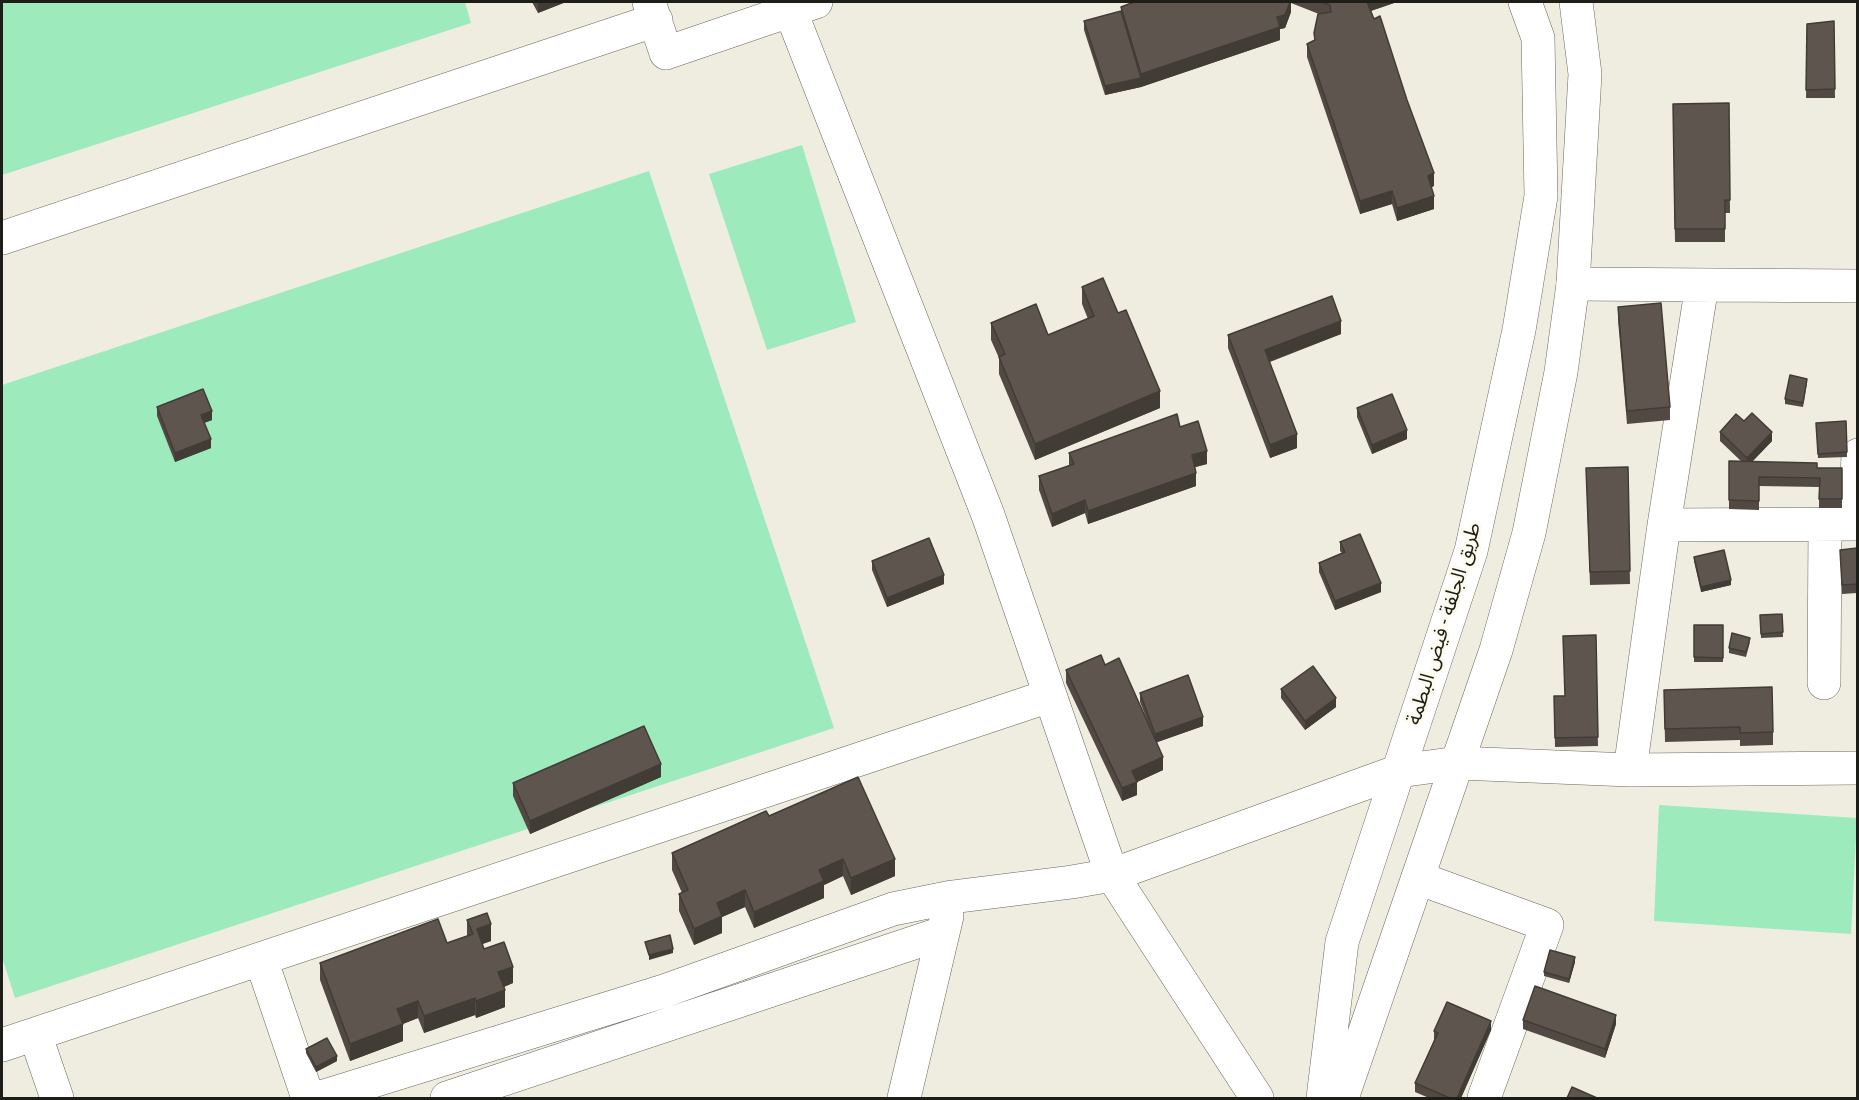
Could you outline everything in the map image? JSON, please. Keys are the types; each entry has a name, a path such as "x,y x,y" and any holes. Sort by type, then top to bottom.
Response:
{"street":[{"name":"طريق الجلفة - فيض البطمة","path":"1323,1098 1342,942 1472,551 1519,330 1541,196 1538,38 1525,2"},
{"path":"1342,1098 1496,650 1529,533 1561,372 1573,284 1585,74 1576,2"},
{"path":"2,238 656,8 666,53 754,11 798,4 988,515 1112,875 1257,1098"},
{"path":"1573,284 1857,286"},
{"path":"1630,770 1664,525 1702,285"},
{"path":"1824,683 1857,454"},
{"path":"1664,525 1846,524"},
{"path":"2,1045 1049,696"},
{"path":"318,1098 664,991 893,909 952,897 1112,875 1399,771 1458,763 1630,770 1857,768"},
{"path":"1418,878 1546,925 1484,1098"},
{"path":"904,1098 952,897"},
{"path":"447,1098 943,933"},
{"path":"261,959 308,1098"},
{"path":"35,1034 57,1098"}],"green space":[{"path":"2,2 465,2 471,23 2,175"},
{"path":"802,145 856,322 767,350 709,174"},
{"path":"649,171 834,728 15,998 2,957 2,385"},
{"path":"1659,805 1857,818 1851,934 1654,921"}],"building":[{"path":"1134,2 1290,2 1285,15 1277,17 1280,27 1141,74 1121,7"},
{"path":"1321,2 1367,2 1374,19 1380,16 1434,173 1428,176 1434,196 1397,208 1392,191 1360,201 1307,44 1315,40 1318,14 1331,12 1330,5"},
{"path":"1121,11 1141,78 1105,86 1084,21"},
{"path":"1834,21 1835,89 1806,90 1807,24"},
{"path":"1729,103 1730,200 1725,200 1725,229 1675,229 1673,104"},
{"path":"1103,278 1118,313 1126,310 1160,391 1035,444 999,357 1005,354 991,323 1036,304 1048,335 1094,316 1082,287"},
{"path":"1332,296 1341,321 1265,350 1297,434 1270,445 1228,335"},
{"path":"1661,303 1670,407 1627,411 1618,307"},
{"path":"1790,375 1807,379 1803,403 1785,399"},
{"path":"203,389 212,411 201,415 211,439 175,453 157,407"},
{"path":"1392,394 1407,430 1372,445 1357,408"},
{"path":"1752,413 1772,432 1747,458 1720,432 1736,414 1744,421"},
{"path":"1177,414 1180,427 1198,421 1207,451 1192,455 1196,473 1088,511 1085,500 1052,514 1039,476 1074,464 1069,453"},
{"path":"1846,421 1847,452 1818,454 1816,423"},
{"path":"1729,461 1817,463 1817,468 1842,468 1842,499 1819,499 1820,478 1759,477 1759,501 1729,500"},
{"path":"1628,467 1630,571 1590,572 1586,468"},
{"path":"1360,534 1381,583 1335,601 1319,563 1345,552 1340,542"},
{"path":"929,538 944,575 887,598 872,561"},
{"path":"1857,548 1857,584 1842,585 1840,550"},
{"path":"1724,550 1731,580 1701,587 1694,557"},
{"path":"1782,614 1783,632 1761,634 1760,615"},
{"path":"1694,625 1723,625 1723,658 1694,657"},
{"path":"1732,633 1750,638 1746,652 1729,648"},
{"path":"1596,635 1598,737 1555,738 1554,696 1565,696 1563,636"},
{"path":"1101,655 1105,665 1119,658 1163,757 1132,771 1137,782 1122,788 1066,670"},
{"path":"1313,666 1336,698 1305,721 1281,689"},
{"path":"1188,675 1203,717 1155,734 1140,693"},
{"path":"1772,687 1773,732 1740,733 1740,727 1665,729 1664,690"},
{"path":"644,726 661,764 530,821 513,783"},
{"path":"858,777 895,859 851,878 843,859 819,870 824,881 754,912 745,890 717,903 722,916 694,929 679,894 688,890 672,853 766,811 769,816"},
{"path":"487,913 491,924 477,929 484,949 504,942 513,967 498,972 505,990 424,1016 418,1001 397,1009 403,1024 350,1044 320,963 438,919 447,943 473,934 467,920"},
{"path":"670,935 673,949 649,955 645,942"},
{"path":"1550,950 1575,957 1569,979 1544,972"},
{"path":"1535,986 1616,1015 1605,1049 1523,1020"},
{"path":"1447,1002 1491,1021 1457,1098 1450,1098 1415,1083 1438,1033 1434,1031"},
{"path":"327,1038 337,1056 316,1067 306,1049"},
{"path":"1572,1087 1597,1098 1567,1098"}]}
